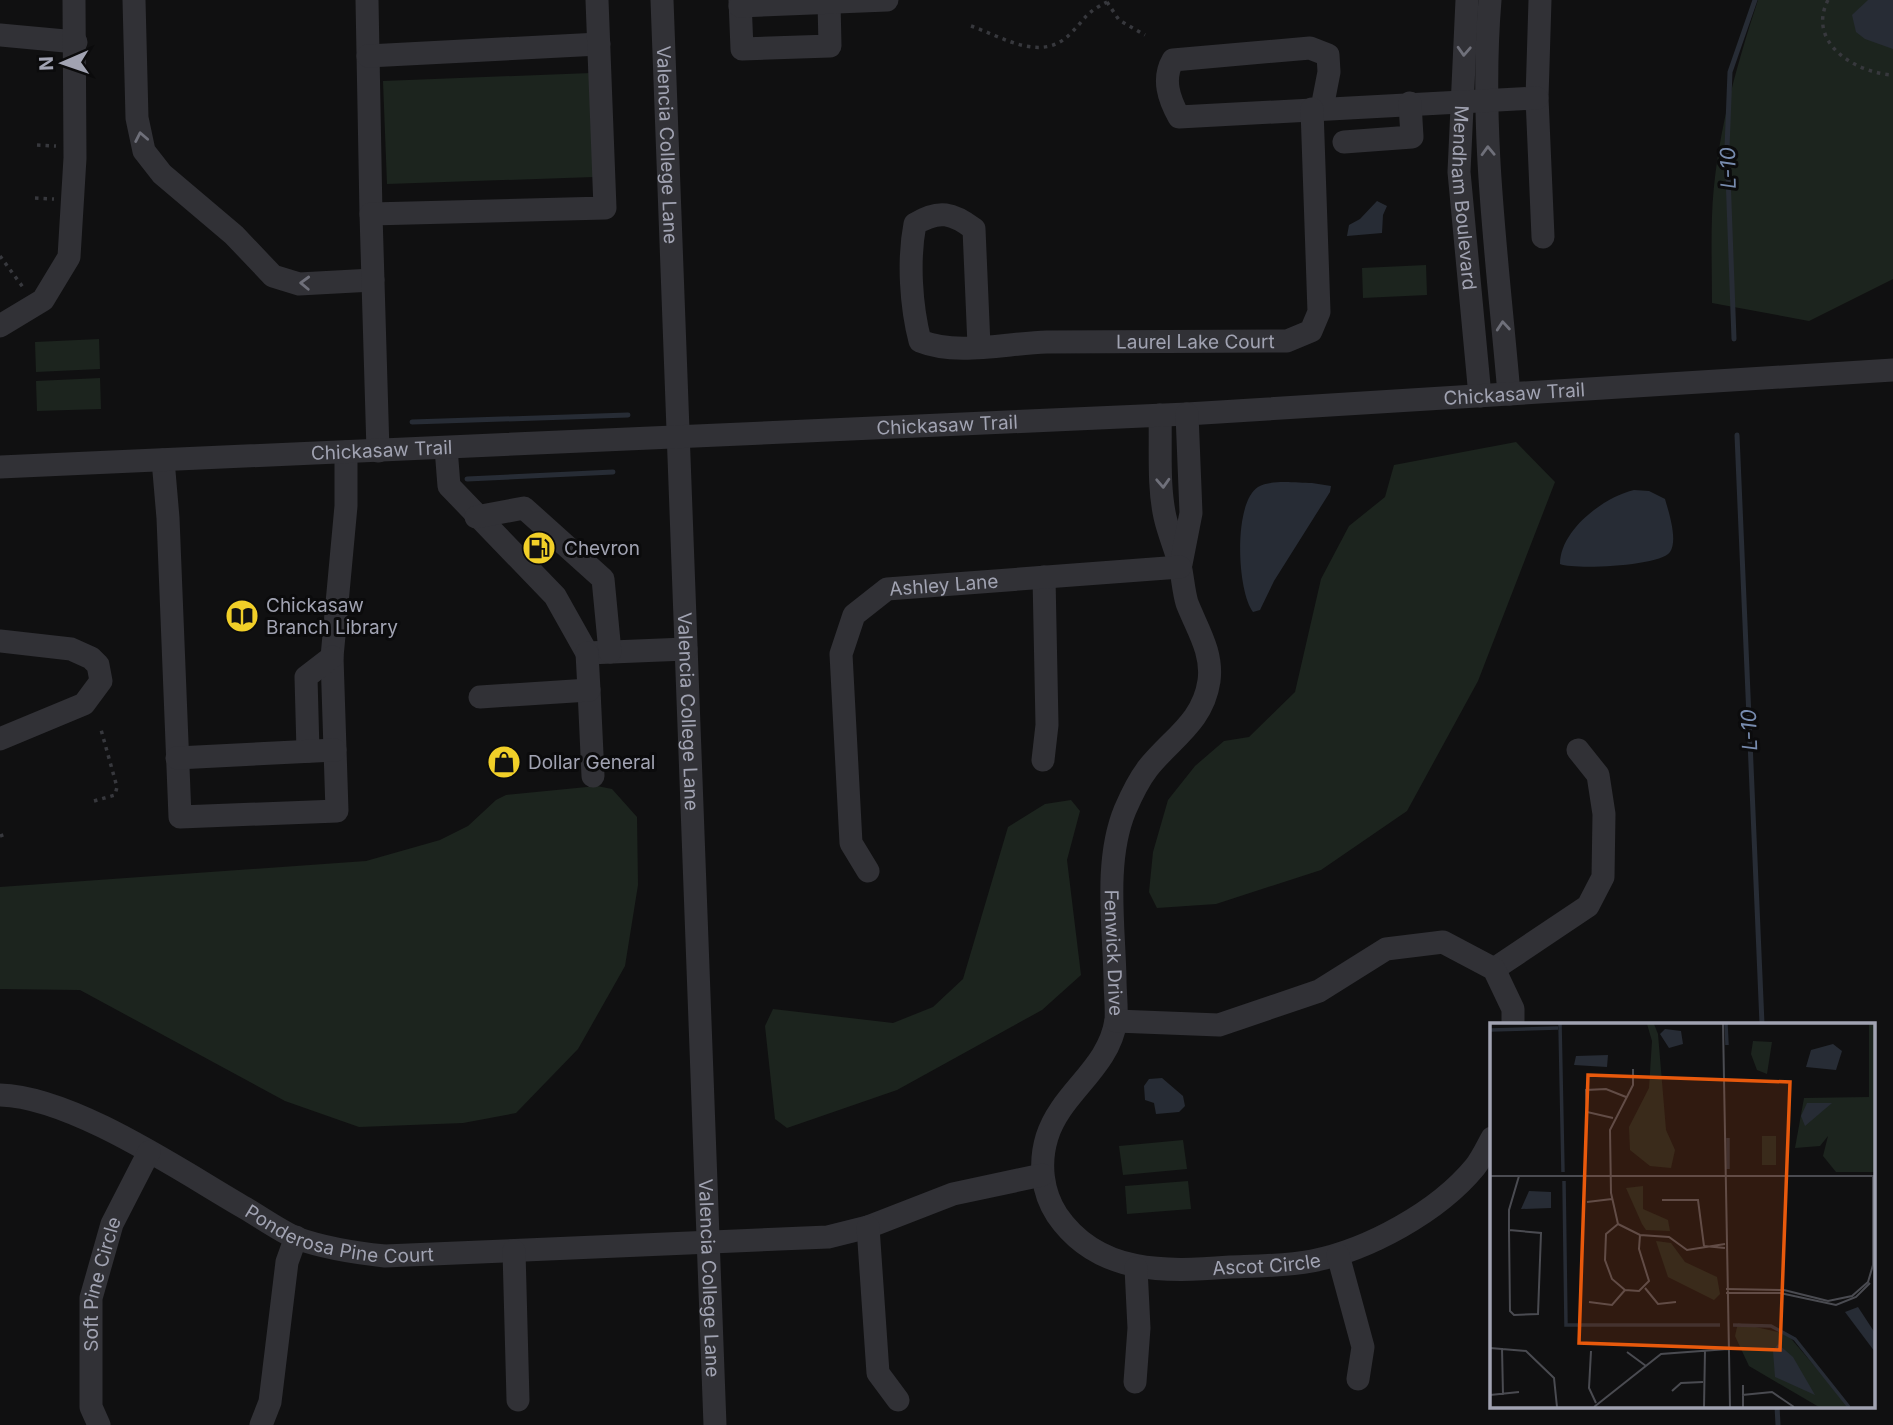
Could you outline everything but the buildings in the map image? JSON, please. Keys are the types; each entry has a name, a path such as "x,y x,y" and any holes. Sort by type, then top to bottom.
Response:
{"street":[{"path":"0,326 36,306 52,290 69,257 72,232 76,42 74,0"},
{"path":"134,0 137,118 144,151 162,174 234,235 273,276 299,284 373,281"},
{"path":"367,0 378,451"},
{"path":"371,214 605,208 597,0"},
{"name":"Valencia College Lane","path":"662,0 715,1425"},
{"path":"829,2 831,46 742,49 740,3 887,0"},
{"name":"Mendham Boulevard","path":"1467,0 1459,172 1479,396"},
{"name":"Mendham Boulevard","path":"1490,0 1487,101 1489,170 1509,394"},
{"path":"1540,0 1537,98 1543,237"},
{"path":"0,35 76,42"},
{"path":"368,56 599,44"},
{"name":"Laurel Lake Court","path":"979,346 974,229 956,215 929,215 915,224 912,242 920,341 936,348 979,346 1045,342 1287,341 1311,331 1319,312 1317,108 1329,72 1328,55 1310,48 1173,60 1167,71 1170,100 1179,117 1317,108"},
{"path":"1317,108 1537,98"},
{"path":"1345,142 1412,137 1409,103"},
{"name":"Chickasaw Trail","path":"0,467 1187,414 1893,370"},
{"name":"Fenwick Drive","path":"1180,567 1191,513 1187,414"},
{"name":"Fenwick Drive","path":"1042,1175 1048,1137 1063,1105 1091,1075 1106,1050 1116,1021 1113,883 1117,834 1141,778 1190,726 1205,700 1209,682 1208,653 1186,601 1180,567 1164,515 1160,415"},
{"path":"446,448 449,486 555,596 587,653 593,776"},
{"path":"163,460 168,518 180,817 337,811 332,657 345,506 346,452"},
{"path":"476,517 524,508 603,579 611,652"},
{"name":"Ashley Lane","path":"868,871 851,843 841,654 854,615 887,589 1180,567"},
{"path":"1043,760 1047,725 1044,577"},
{"path":"0,641 82,653 97,665 101,681 85,704 0,739"},
{"path":"587,653 686,649"},
{"path":"308,751 306,677 332,657"},
{"path":"480,697 589,691"},
{"path":"177,758 335,750"},
{"path":"1494,969 1588,906 1603,877 1604,814 1598,775 1578,750"},
{"path":"1116,1021 1219,1025 1319,991 1386,949 1443,942 1494,969 1513,1009 1513,1023"},
{"name":"Ponderosa Pine Court","path":"0,1095 22,1096 59,1106 149,1152 296,1237 349,1251 385,1256 709,1242"},
{"name":"Ascot Circle","path":"1042,1175 1055,1212 1073,1234 1116,1263 1136,1268 1182,1270 1279,1265 1338,1255 1384,1236 1432,1205 1474,1167 1490,1141"},
{"name":"Soft Pine Circle","path":"99,1425 92,1407 91,1394 91,1298 112,1224 149,1152"},
{"path":"709,1242 828,1237 868,1227 953,1194 1042,1175"},
{"path":"868,1227 878,1374 898,1400"},
{"path":"261,1425 270,1402 287,1262 296,1237"},
{"path":"514,1251 518,1400"},
{"path":"1338,1255 1363,1347 1358,1379"},
{"path":"1135,1382 1139,1328 1136,1268"}],"path":[{"path":"1828,0 1822,25 1833,48 1852,64 1893,75"},
{"path":"971,26 1030,49 1041,49 1063,40 1082,17 1107,1 1119,20 1146,36"},
{"path":"0,256 36,306"},
{"path":"94,801 115,795 117,788 100,726"},
{"path":"0,836 6,834"}],"shaded area":[{"path":"1758,0 1893,0 1893,279 1809,321 1712,303 1712,216 1717,161 1734,80"},
{"path":"1868,0 1893,0 1893,49 1865,39 1856,32 1852,15"},
{"path":"591,73 594,177 387,184 383,81"},
{"path":"1377,201 1387,206 1383,215 1382,233 1347,236 1349,225 1360,219"},
{"path":"1426,265 1427,295 1363,298 1362,268"},
{"path":"99,339 100,369 36,372 35,342"},
{"path":"100,378 101,409 37,411 36,381"},
{"path":"1516,442 1555,482 1478,681 1407,811 1321,870 1216,904 1157,908 1149,892 1153,852 1168,800 1195,766 1224,741 1249,737 1295,692 1321,579 1349,526 1385,497 1394,465"},
{"path":"1270,483 1331,486 1330,492 1274,581 1260,610 1253,612 1244,586 1240,548 1244,510 1250,496 1258,487"},
{"path":"1634,490 1649,491 1665,499 1673,534 1670,552 1651,561 1617,566 1582,567 1560,564 1567,539 1586,517 1610,500"},
{"path":"597,786 612,789 637,817 638,885 625,966 578,1049 516,1113 463,1123 359,1127 285,1101 80,990 0,989 0,887 366,861 440,840 468,826 496,800 506,795"},
{"path":"1071,800 1080,811 1067,860 1081,975 1042,1010 897,1090 787,1128 775,1119 765,1026 773,1009 893,1023 933,1007 963,979 1008,827 1045,804"},
{"path":"1162,1078 1183,1096 1185,1106 1179,1112 1156,1114 1154,1103 1145,1100 1144,1086 1149,1079"},
{"path":"1183,1140 1187,1169 1123,1175 1119,1146"},
{"path":"1188,1181 1191,1209 1127,1214 1125,1186"}],"waterway":[{"name":"L-10","path":"1734,339 1727,148 1730,72 1755,0"},
{"path":"412,422 628,415"},
{"name":"L-10","path":"1737,435 1762,1023"},
{"path":"467,479 613,472"},
{"name":"L-10","path":"1777,1408 1778,1425"}],"place":[{"name":"Chevron","path":"539,548"},
{"name":"Chickasaw Branch Library","path":"242,616"},
{"name":"Dollar General","path":"504,762"}]}
